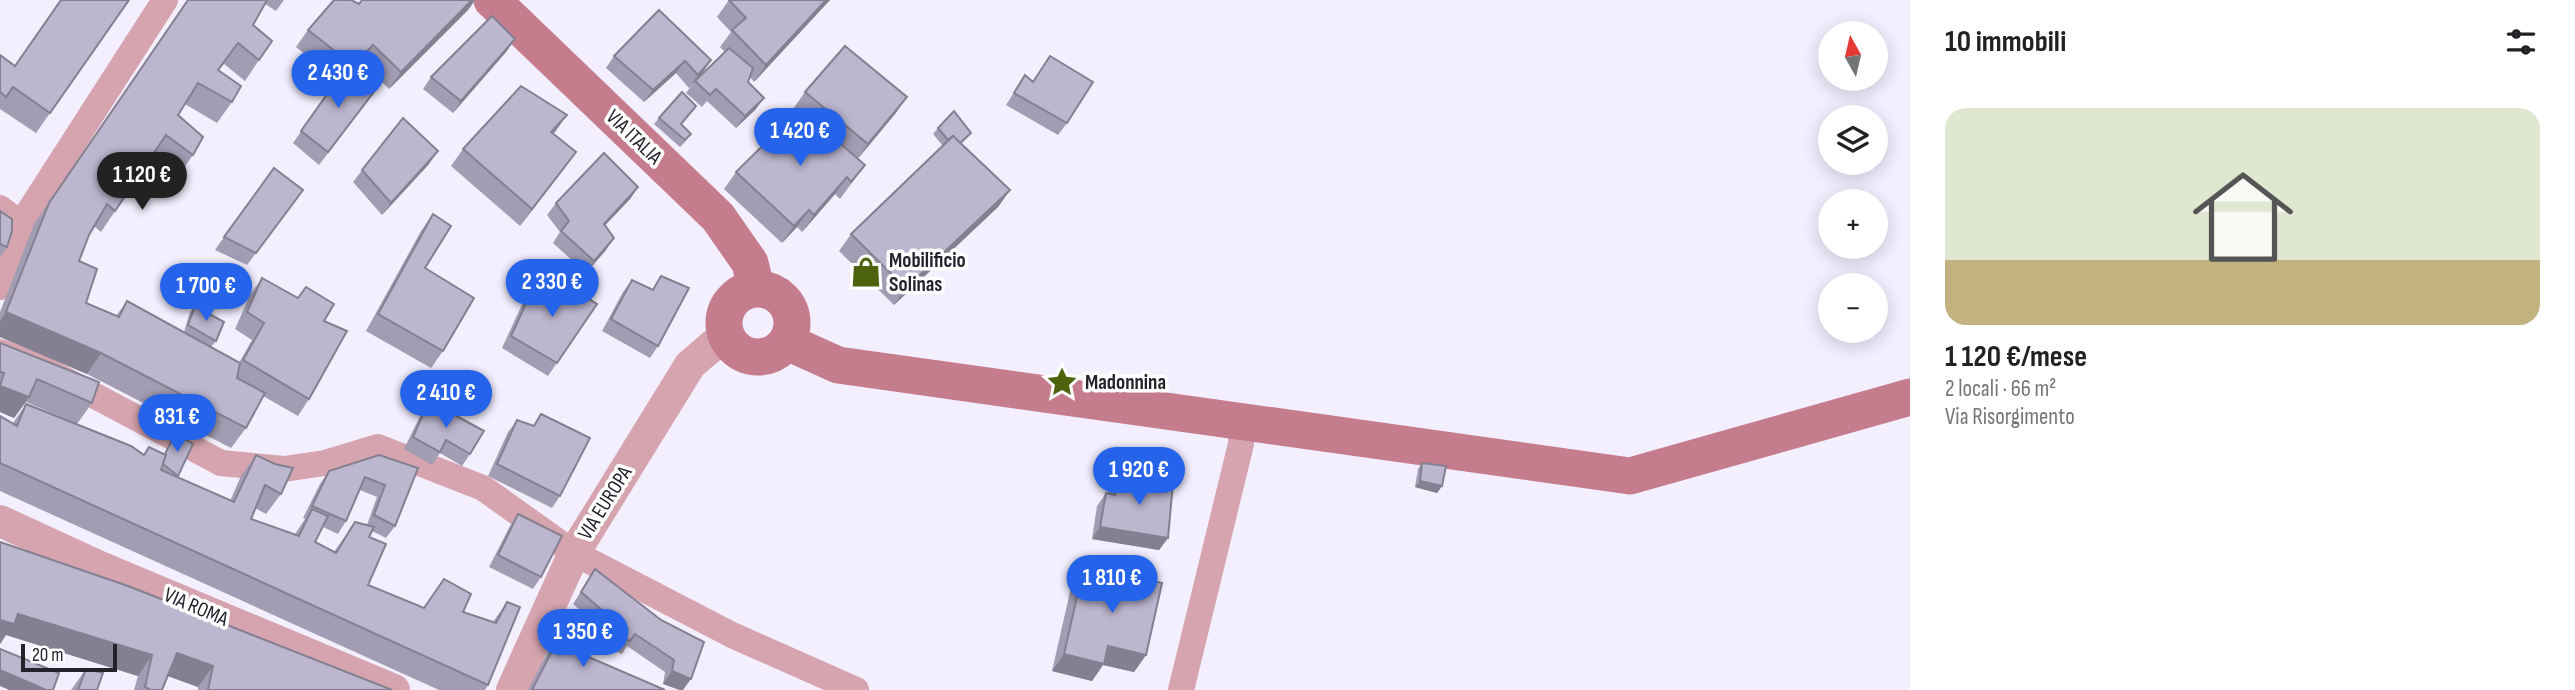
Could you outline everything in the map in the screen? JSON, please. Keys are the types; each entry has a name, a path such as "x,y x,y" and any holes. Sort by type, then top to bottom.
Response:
{"main road":[{"name":"VIA ITALIA","path":"492,0 718,218 750,263 756,288"},
{"path":"756,288 777,294 790,311 793,321 787,342 770,355 749,356 739,351 726,334 725,313 730,304 737,296 756,288"},
{"path":"787,342 838,365 1630,476 1910,397"}],"street":[{"path":"0,287 21,224 165,0"},
{"path":"0,208 21,224"},
{"name":"VIA EUROPA","path":"512,690 574,553 690,365 726,334"},
{"path":"0,352 37,365 221,463 284,469 325,463 378,447 483,488 574,553 732,635 856,690"},
{"path":"1181,690 1241,444 1241,421"},
{"name":"VIA ROMA","path":"0,521 100,567 394,690"}],"building":[{"path":"61,0 129,0 50,113 13,87 6,97 0,92 0,55 15,66"},
{"path":"188,0 267,0 253,25 272,41 259,60 238,43 218,70 241,86 232,102 198,83 178,115 203,137 193,155 166,135 115,211 107,204 89,235 79,261 97,269 86,303 119,317 127,301 240,363 237,378 265,393 246,428 101,353 6,312 49,203"},
{"path":"334,0 351,0 359,4 362,0 472,0 401,72 373,45 353,65 308,30"},
{"path":"729,0 826,0 766,65 732,30 746,18"},
{"path":"659,10 711,60 698,75 685,61 653,90 614,56"},
{"path":"492,16 515,39 461,101 431,77"},
{"path":"845,46 907,97 868,144 805,92"},
{"path":"729,48 753,68 748,82 764,98 745,116 716,89 710,95 695,81"},
{"path":"1050,56 1093,82 1067,123 1014,93 1025,75 1033,82"},
{"path":"349,70 376,89 328,152 301,131 328,93"},
{"path":"521,86 567,115 551,132 576,152 532,209 463,149"},
{"path":"682,92 696,106 681,124 691,134 685,140 659,118"},
{"path":"800,109 865,165 851,182 847,177 814,215 809,210 794,226 736,172"},
{"path":"954,111 971,133 960,143 953,136 948,140 938,128"},
{"path":"403,118 438,151 391,203 362,170"},
{"path":"953,136 1010,190 906,288 851,234"},
{"path":"604,153 638,187 604,224 614,238 594,261 561,231 569,221 556,203"},
{"path":"274,168 303,190 256,253 224,237"},
{"path":"0,211 12,219 12,231 7,247 0,244"},
{"path":"433,214 451,226 425,268 474,298 443,351 378,314"},
{"path":"539,275 565,292 568,286 597,304 557,363 511,336"},
{"path":"661,276 689,288 658,346 611,319 632,280 653,290"},
{"path":"262,278 298,298 306,287 334,304 324,321 347,331 309,399 243,360 264,323 247,312"},
{"path":"195,306 224,322 216,341 188,325"},
{"path":"0,343 99,382 92,403 37,379 29,397 0,386 4,373 0,372"},
{"path":"429,401 484,431 470,454 446,440 440,452 413,437"},
{"path":"26,404 131,446 144,455 149,447 166,455 161,470 234,502 256,455 275,464 293,468 281,494 265,485 251,519 299,536 312,509 328,516 315,542 336,553 355,522 374,527 369,537 386,544 368,585 424,608 444,579 471,594 463,612 496,623 507,602 520,607 488,685 0,463 0,416 17,426"},
{"path":"541,414 590,438 560,496 497,464 517,420 534,426"},
{"path":"175,434 193,444 178,476 163,464"},
{"path":"379,455 418,468 395,526 374,515 385,485 365,477 346,521 312,506 329,471"},
{"path":"1422,463 1446,466 1442,486 1420,481"},
{"path":"1118,475 1173,483 1168,538 1100,527 1106,493 1115,495"},
{"path":"518,514 562,536 541,577 498,555"},
{"path":"0,542 128,586 392,690 208,690 213,666 177,653 162,690 151,690 145,687 152,655 18,614 14,624 0,620"},
{"path":"1084,566 1162,583 1146,655 1108,646 1104,664 1064,654"},
{"path":"595,569 661,620 704,642 691,679 672,671 674,660 635,634 630,641 614,634 617,623 581,592"},
{"path":"567,622 587,631 577,652 665,690 532,690"},
{"path":"0,649 59,673 53,690 46,690 0,670"},
{"path":"86,669 103,673 97,690 78,690"}],"place":[{"name":"Mobilificio Solinas","path":"866,272"},
{"name":"Madonnina","path":"1062,382"}]}
